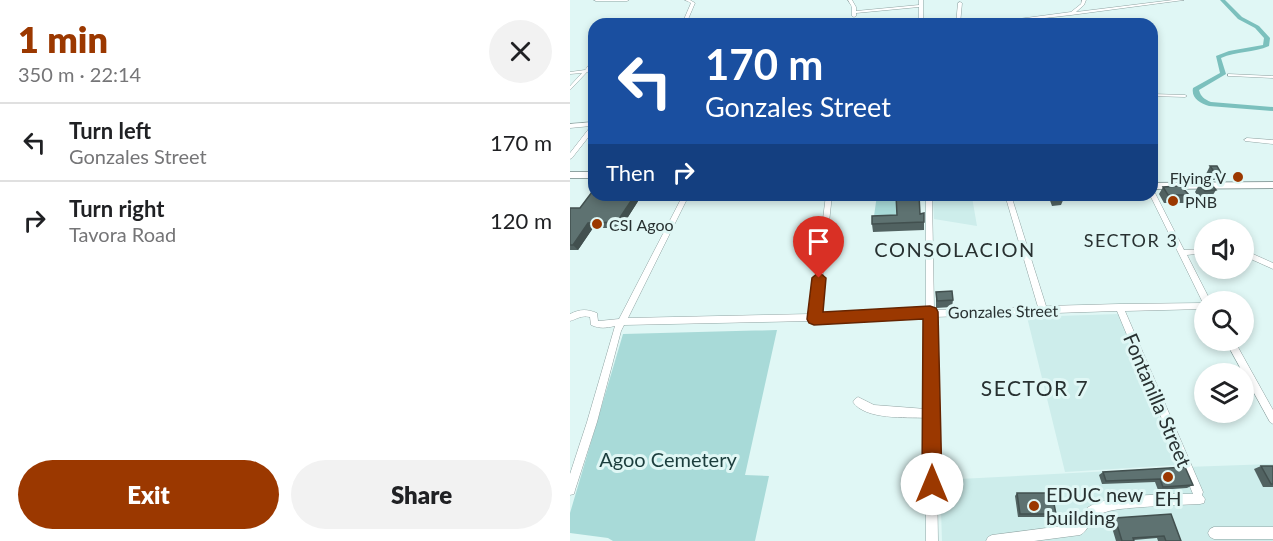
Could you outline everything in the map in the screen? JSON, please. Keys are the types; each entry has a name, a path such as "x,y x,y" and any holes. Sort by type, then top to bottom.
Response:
{"highway":[{"path":"570,175 588,175"},
{"path":"1158,186 1273,185"}],"street":[{"path":"596,0 627,0"},
{"path":"687,0 694,2 687,18"},
{"path":"850,0 854,18"},
{"path":"921,0 921,18"},
{"path":"1070,18 1084,0"},
{"path":"1036,18 1182,0"},
{"path":"959,18 960,3"},
{"path":"854,12 921,6"},
{"path":"570,89 588,69"},
{"path":"570,73 586,71"},
{"path":"1230,75 1273,77"},
{"path":"1158,95 1185,96"},
{"path":"570,126 588,125"},
{"path":"570,157 588,133"},
{"path":"1247,140 1273,142"},
{"path":"570,490 621,322 683,201"},
{"path":"814,319 828,201"},
{"path":"928,201 932,541"},
{"path":"1010,201 1043,310"},
{"path":"1156,201 1201,291"},
{"path":"1182,253 1194,252"},
{"path":"1254,257 1273,266"},
{"name":"Gonzales Street","path":"570,318 577,314 591,313 594,315 593,320 596,324 814,319 930,312 1194,306"},
{"name":"Fontanilla Street","path":"992,541 1080,529 1091,511 1101,507 1199,495 1119,307"},
{"path":"1235,351 1273,419"},
{"path":"858,402 873,410 932,414"},
{"path":"1214,533 1273,533"}],"shaded area":[{"path":"933,201 973,201 977,226 934,219"},
{"path":"1119,314 1178,465 1065,472 1027,317"},
{"path":"1273,464 1273,541 942,541 940,480"}],"green space":[{"path":"876,201 897,201 897,223 873,223"},
{"name":"Agoo Cemetery","path":"777,330 745,475 769,476 755,541 613,541 608,538 570,533 570,513 623,334"}],"building":[{"path":"1210,166 1217,166 1221,173 1215,173"},
{"path":"1211,184 1216,190 1205,191 1199,185"},
{"path":"1181,186 1189,195 1168,195 1163,187"},
{"path":"588,197 588,201 631,201 617,222 588,223 573,245 570,245 570,208 580,208"},
{"path":"896,201 919,201 920,214 924,213 924,222 872,224 872,216 897,215"},
{"path":"952,291 953,300 937,301 936,292"},
{"path":"1261,466 1273,466 1273,484 1271,484"},
{"path":"1185,467 1193,485 1163,487 1160,479 1106,481 1103,472"},
{"name":"EDUC new building","path":"1017,493 1052,493 1056,514 1020,514"},
{"path":"1171,514 1181,541 1166,541 1164,536 1122,541 1115,518"}],"waterway":[{"path":"1222,0 1240,18 1257,27 1267,38 1266,46 1218,57 1223,74 1195,89 1199,99 1209,104 1273,109"}],"place":[{"name":"Flying V","path":"1238,177"},
{"name":"PNB","path":"1173,201"},
{"name":"CSI Agoo","path":"597,224"},
{"name":"EH","path":"1168,477"},
{"name":"EDUC new building","path":"1034,506"}],"district":[{"name":"SECTOR 3","path":"1131,240"},
{"name":"CONSOLACION","path":"955,249"},
{"name":"SECTOR 7","path":"1035,387"}],"route":[{"path":"819,278 814,319 930,312 932,484"}]}
